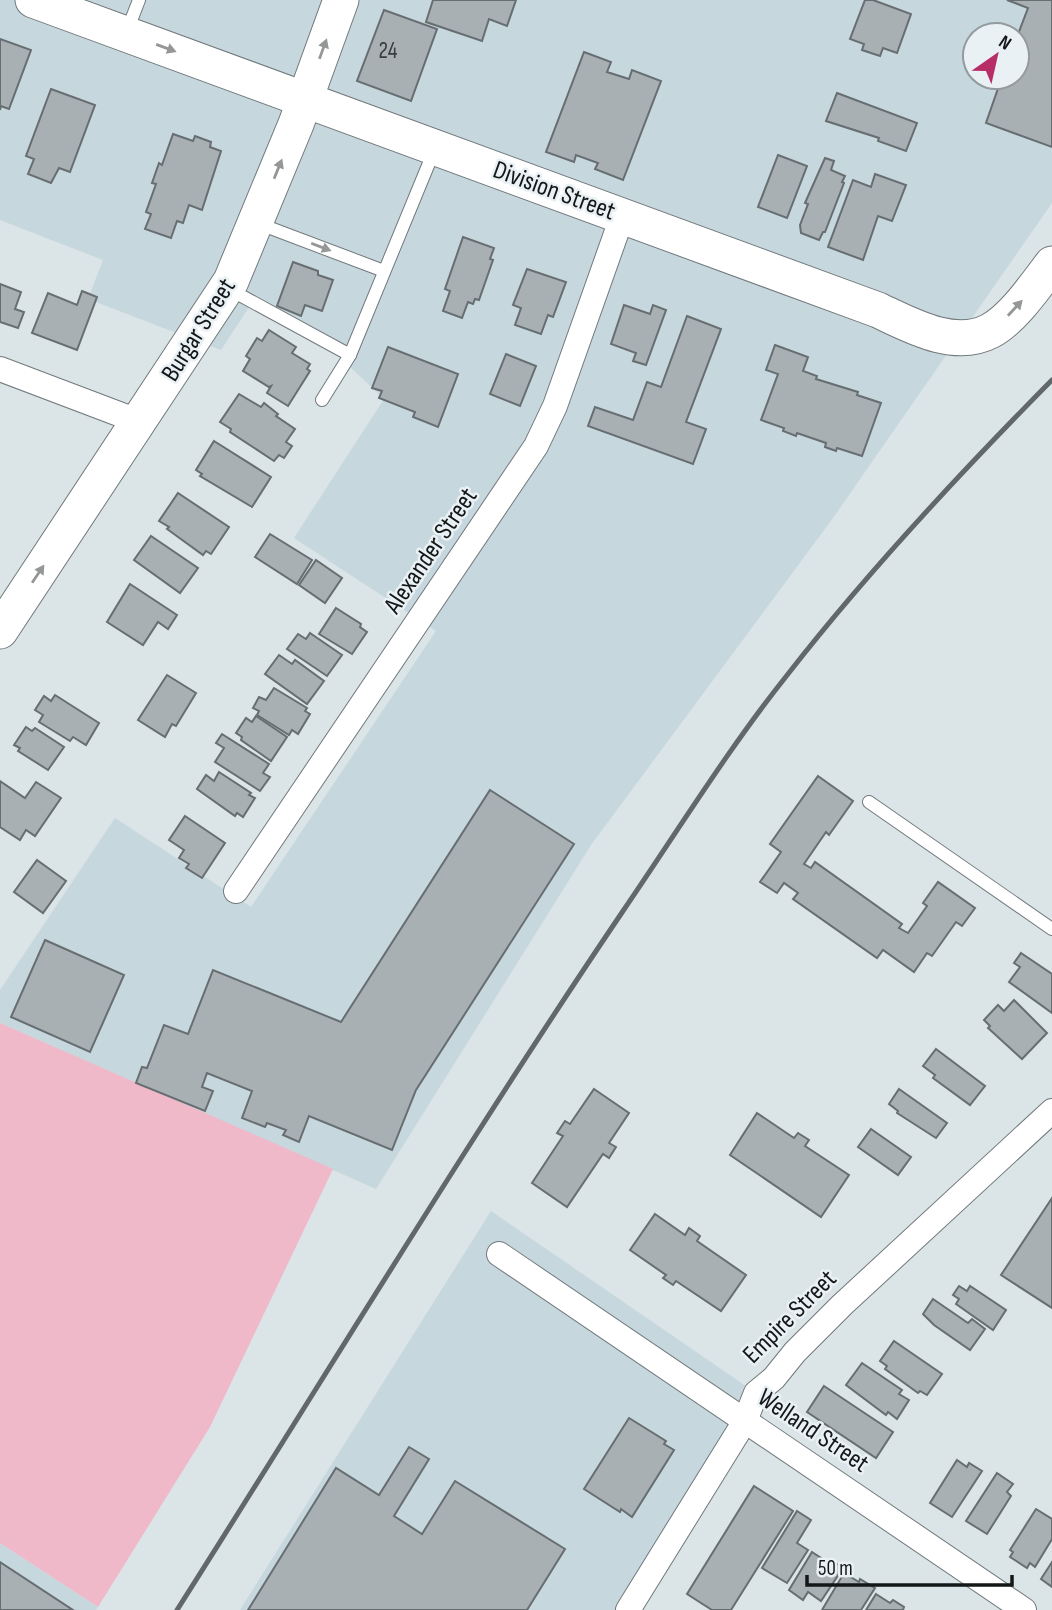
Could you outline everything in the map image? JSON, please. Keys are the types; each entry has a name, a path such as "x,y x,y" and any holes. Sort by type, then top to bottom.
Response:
{"street":[{"name":"Division Street","path":"33,0 943,336 968,337 990,331 1031,291 1052,264"},
{"name":"Burgar Street","path":"0,631 227,288 257,223 306,99 341,0"},
{"name":"Alexander Street","path":"236,891 536,446 555,406 622,217"},
{"path":"0,369 140,422"},
{"name":"Empire Street","path":"628,1610 746,1421 756,1394 775,1378 795,1352 842,1305 1052,1111"},
{"name":"Welland Street","path":"499,1254 1024,1610"}],"lane":[{"path":"126,34 139,0"},
{"path":"322,400 350,355 435,147"},
{"path":"257,223 384,271"},
{"path":"227,288 350,355"},
{"path":"869,802 1052,929"}],"shaded area":[{"path":"0,0 1052,0 1052,203 833,518 591,845 376,1189 0,1023 0,990 115,818 251,907 436,631 294,538 384,399 329,347 255,298 221,350 88,299 103,260 0,220"},
{"path":"0,1023 333,1169 210,1427 98,1607 0,1543"},
{"path":"491,1211 756,1393 628,1610 240,1610"},
{"path":"0,1543 98,1607 96,1610 0,1610"}],"building":[{"path":"433,0 516,0 507,26 489,19 482,41 426,22"},
{"path":"865,0 873,0 911,14 897,53 883,48 880,56 862,50 864,44 850,39"},
{"path":"1007,0 1052,0 1052,147 986,123 997,91 1031,91 1031,21 1023,21 1028,8"},
{"path":"384,10 437,29 411,101 357,81"},
{"path":"0,39 31,50 9,109 1,106 0,110"},
{"path":"584,52 611,62 607,72 629,79 632,70 661,81 623,180 595,169 598,163 576,155 574,162 546,152"},
{"path":"51,89 95,105 70,172 59,168 51,183 28,174 34,159 26,156"},
{"path":"837,93 917,123 906,151 878,141 879,138 826,121"},
{"path":"173,134 193,141 195,136 211,142 210,147 221,151 202,210 189,205 183,223 177,221 171,238 145,229 151,214 146,212 156,184 152,183 159,163 162,165"},
{"path":"778,155 807,166 787,218 758,207"},
{"path":"825,158 834,161 831,170 845,176 825,232 819,240 801,233 800,225 808,204 805,203"},
{"path":"875,174 906,185 892,221 878,216 863,260 828,247 853,180 871,187"},
{"path":"463,237 494,248 490,259 493,260 479,300 475,299 473,304 468,302 462,318 443,311 450,291 445,289"},
{"path":"293,262 333,280 322,311 305,305 301,316 277,306"},
{"path":"527,269 566,282 553,317 548,315 541,334 515,325 521,308 513,305"},
{"path":"0,284 21,292 15,309 24,312 18,328 0,322"},
{"path":"82,291 97,297 77,350 32,333 48,293 77,305"},
{"path":"624,305 650,314 653,305 666,310 646,365 633,361 636,353 611,344"},
{"path":"687,316 721,329 686,422 706,429 693,464 588,426 595,407 633,420 647,382 661,387"},
{"path":"269,330 296,347 292,353 310,364 307,369 310,371 288,406 267,393 271,386 243,371 250,359 246,356 257,338 262,341"},
{"path":"775,345 808,357 803,371 817,376 816,379 858,392 857,395 881,403 862,456 837,448 836,451 825,447 826,443 797,433 796,436 783,431 784,428 761,420 778,374 766,370"},
{"path":"388,347 458,374 438,427 413,417 415,412 379,398 382,391 372,388"},
{"path":"506,354 536,366 520,406 490,394"},
{"path":"239,394 261,407 264,403 278,414 276,416 295,429 286,442 292,446 284,458 279,455 274,461 230,432 231,429 220,422"},
{"path":"214,441 271,477 252,507 200,476 202,474 196,470"},
{"path":"178,493 229,527 211,554 206,551 203,555 159,521"},
{"path":"270,534 312,560 297,584 255,557"},
{"path":"151,536 198,568 180,593 134,560"},
{"path":"316,560 342,578 325,603 299,585"},
{"path":"130,584 177,615 168,629 158,622 143,645 107,622"},
{"path":"336,608 361,624 360,627 367,632 352,654 319,634"},
{"path":"310,633 342,655 327,676 287,649 298,634 306,639"},
{"path":"279,655 292,664 295,660 324,681 307,704 265,674"},
{"path":"167,675 196,693 176,726 172,724 165,737 138,720"},
{"path":"274,688 307,708 305,711 310,714 298,734 292,730 289,735 257,715 259,711 253,708 259,697 266,700"},
{"path":"55,695 99,723 86,745 73,737 70,741 39,722 43,715 35,710 44,696 51,701"},
{"path":"256,716 287,737 271,761 241,740 242,737 236,733 246,718 252,722"},
{"path":"26,727 32,731 35,728 64,747 48,770 18,751 20,748 14,745"},
{"path":"222,734 269,764 263,773 270,777 260,791 215,762 224,748 216,743"},
{"path":"219,772 255,798 243,817 237,813 235,816 197,789 206,775 214,781"},
{"path":"818,776 853,801 829,835 826,832 804,864 811,868 815,862 902,924 899,928 908,933 927,906 923,903 938,882 975,908 962,926 956,922 932,956 927,953 914,972 883,950 877,958 793,899 798,893 784,883 777,893 760,882 781,852 770,844"},
{"path":"0,781 25,798 36,782 61,798 35,836 26,830 20,840 0,827"},
{"path":"490,790 574,844 416,1090 392,1150 309,1116 299,1142 283,1135 286,1130 267,1123 265,1127 242,1118 252,1091 207,1073 202,1087 213,1091 205,1111 136,1083 142,1067 147,1068 164,1025 188,1034 213,970 341,1022"},
{"path":"185,816 225,843 202,878 186,868 189,864 179,858 184,850 169,840"},
{"path":"37,860 66,881 43,913 14,892"},
{"path":"45,940 124,975 90,1052 11,1017"},
{"path":"1021,953 1052,974 1052,1013 1009,982 1020,967 1014,963"},
{"path":"1014,1000 1047,1033 1022,1059 988,1028 990,1026 984,1020 998,1005 1004,1011"},
{"path":"936,1049 985,1086 970,1105 933,1078 935,1075 923,1066"},
{"path":"594,1089 629,1113 609,1143 616,1147 609,1158 603,1154 567,1207 532,1183 563,1136 557,1133 565,1121 570,1124"},
{"path":"899,1089 947,1123 936,1138 897,1113 889,1104"},
{"path":"757,1113 794,1138 798,1133 809,1140 805,1146 849,1175 821,1217 730,1155"},
{"path":"871,1129 911,1157 898,1175 858,1147"},
{"path":"1052,1198 1052,1308 1001,1275"},
{"path":"655,1214 685,1235 689,1228 700,1236 697,1241 746,1275 721,1311 676,1281 673,1285 663,1278 666,1275 630,1250"},
{"path":"959,1286 967,1291 970,1286 1006,1310 993,1330 956,1304 959,1299 953,1295"},
{"path":"933,1299 968,1323 972,1319 985,1329 970,1350 923,1314"},
{"path":"894,1341 942,1374 927,1395 920,1391 918,1393 885,1369 887,1366 880,1361"},
{"path":"862,1363 902,1390 899,1394 909,1400 897,1419 888,1412 886,1415 846,1385"},
{"path":"824,1386 893,1432 876,1458 807,1412"},
{"path":"629,1418 666,1441 664,1444 674,1450 632,1517 584,1489"},
{"path":"409,1447 429,1459 394,1516 422,1534 455,1481 565,1549 527,1610 248,1610 336,1468 379,1495"},
{"path":"957,1460 967,1467 969,1463 982,1471 952,1517 930,1503"},
{"path":"997,1473 1013,1484 1007,1492 1011,1496 987,1534 966,1521"},
{"path":"754,1486 793,1511 731,1610 712,1610 687,1594"},
{"path":"1036,1509 1052,1519 1052,1539 1035,1567 1030,1563 1027,1568 1010,1557 1013,1552 1010,1550"},
{"path":"797,1511 811,1520 797,1543 808,1550 787,1583 762,1568"},
{"path":"812,1552 843,1568 821,1601 808,1592 803,1600 789,1590"},
{"path":"0,1562 73,1610 0,1610"},
{"path":"1052,1562 1052,1587 1041,1579"},
{"path":"844,1573 875,1588 861,1610 822,1610"},
{"path":"876,1594 890,1603 893,1600 904,1607 903,1610 866,1610"}],"railway":[{"path":"177,1610 565,997 744,732 819,635 883,560 949,486 1052,380"}]}
